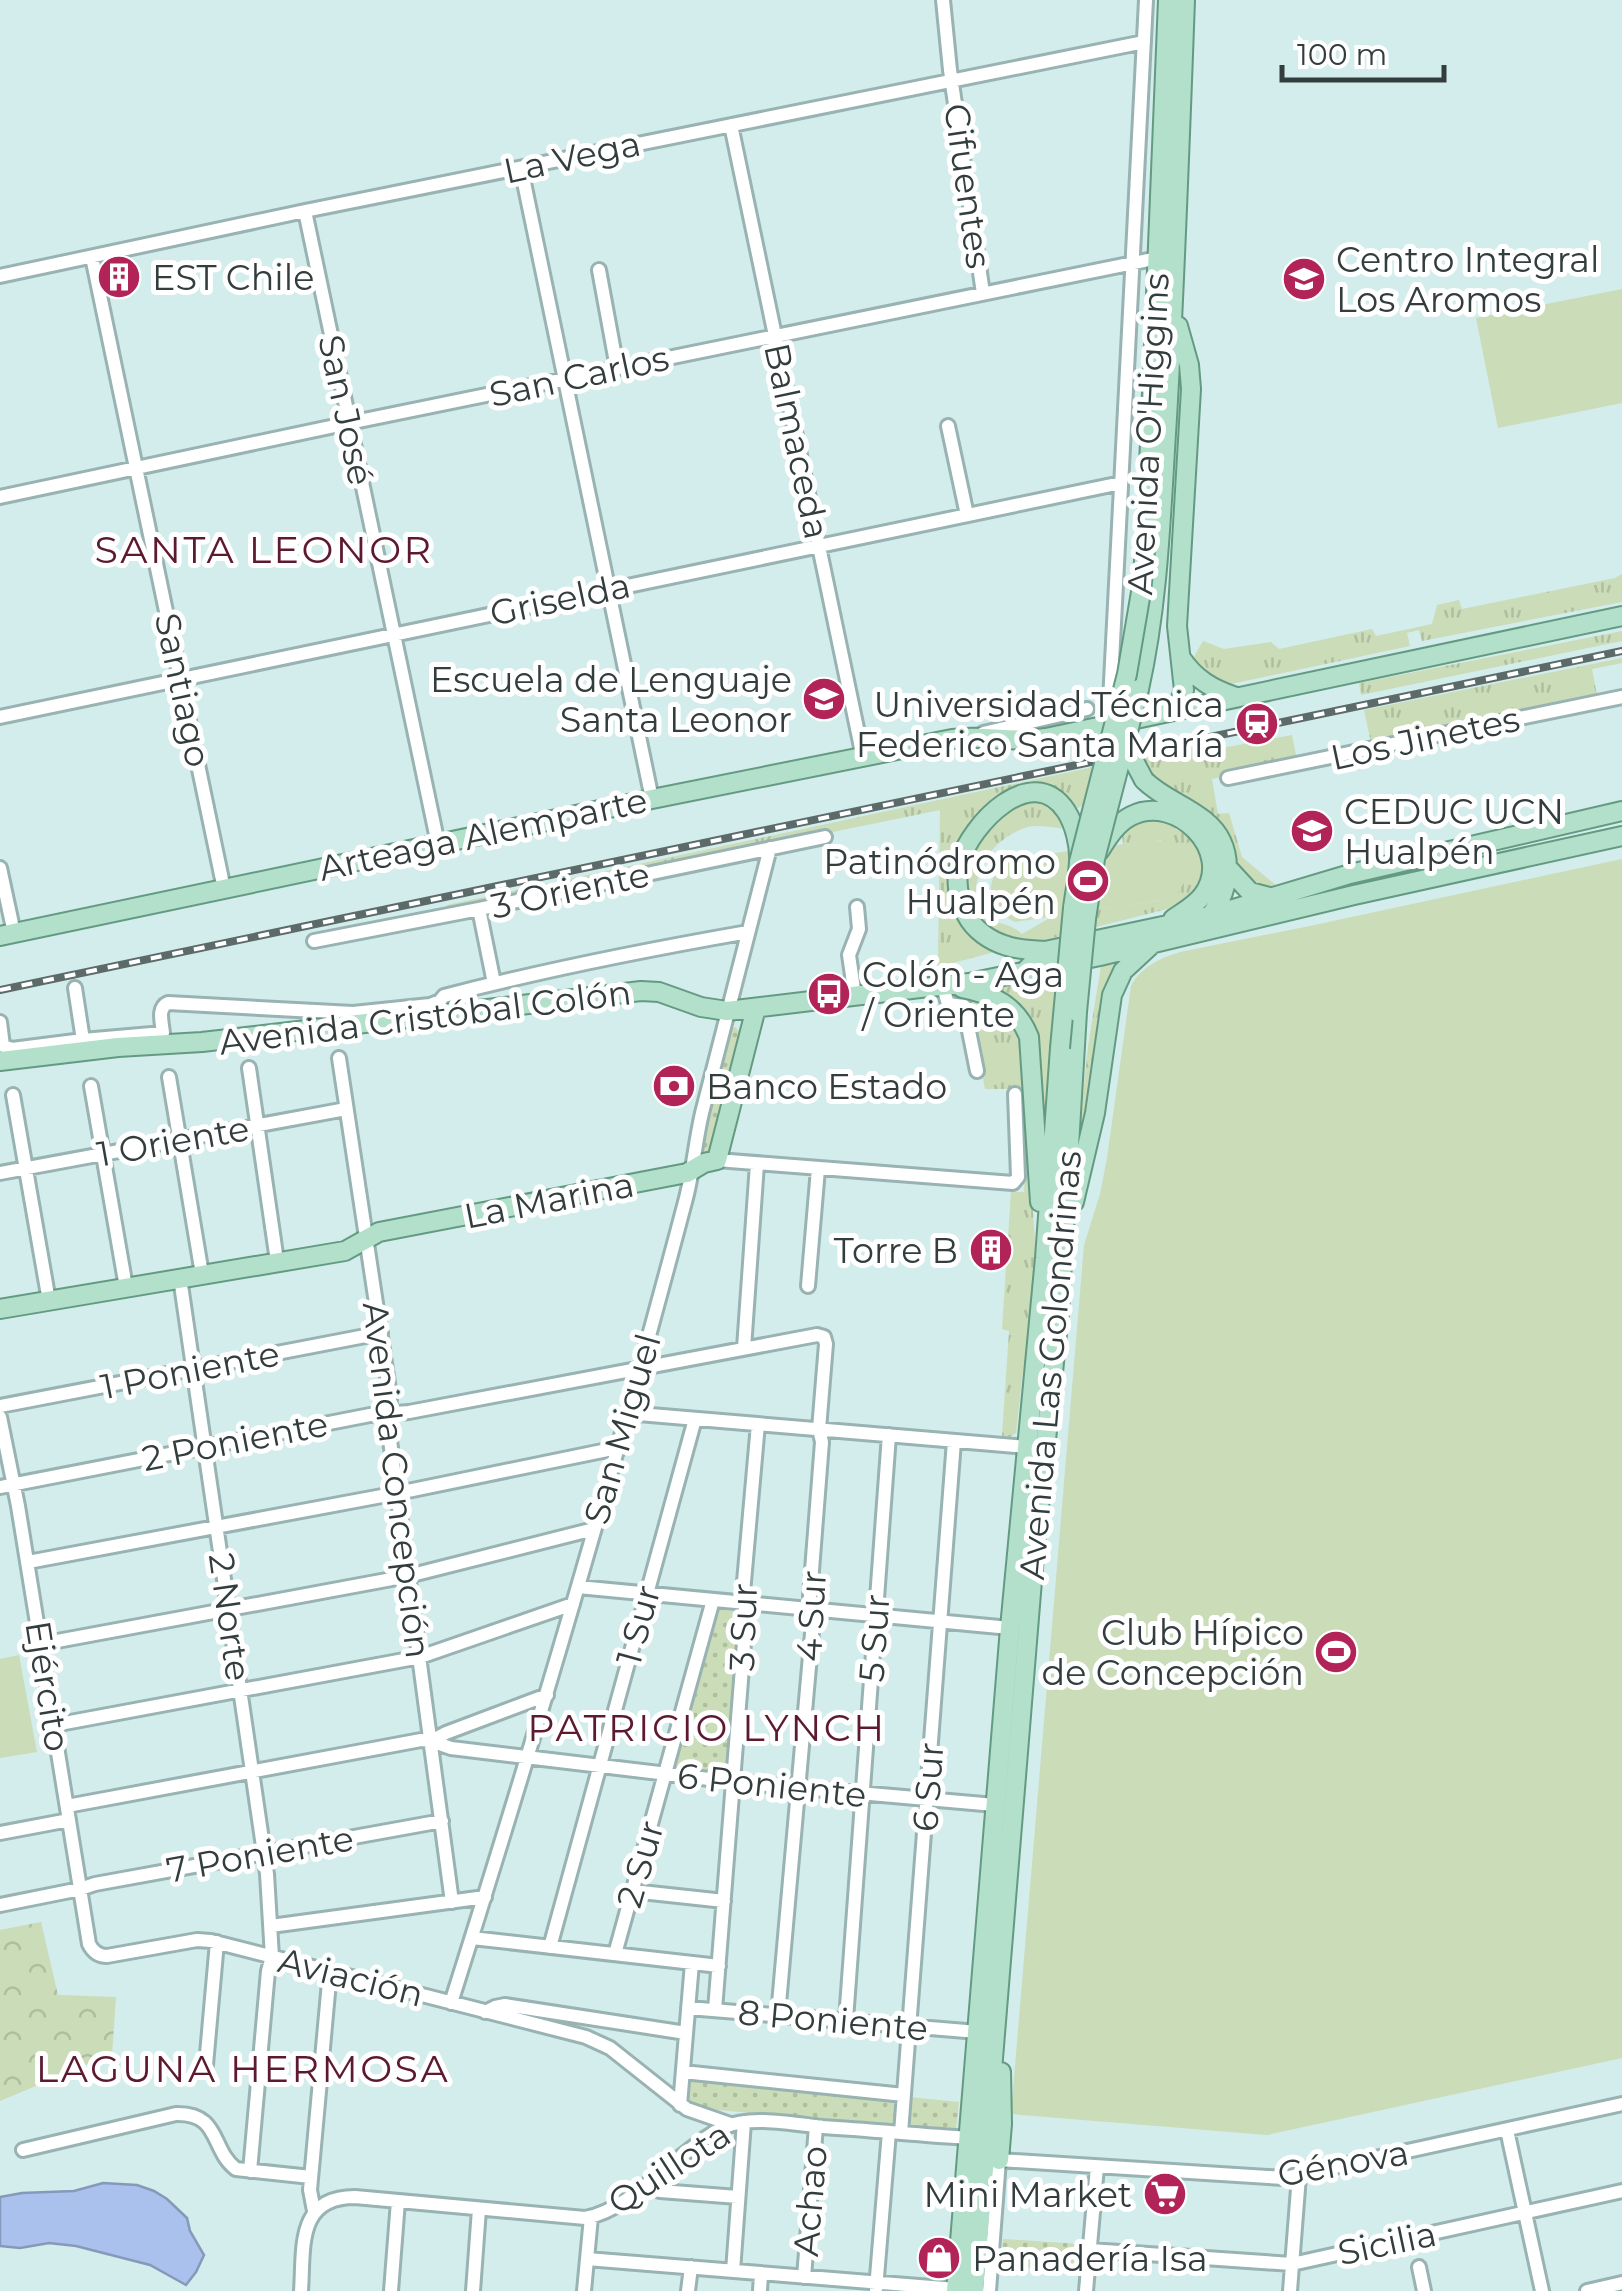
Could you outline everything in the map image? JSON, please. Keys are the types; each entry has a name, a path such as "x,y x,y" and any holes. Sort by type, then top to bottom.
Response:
{"main road":[{"name":"Avenida O'Higgins","path":"1087,860 1128,734 1148,643 1168,0"},
{"name":"Avenida O'Higgins","path":"1087,860 1153,538 1174,306 1185,0"},
{"path":"1182,68 1198,0"},
{"path":"1168,712 1183,697 1184,690 1178,626 1191,389 1174,306"},
{"name":"Arteaga Alemparte","path":"7,935 863,756 966,737 1033,740 1622,616"},
{"path":"1181,658 1206,685 1236,697"},
{"path":"1128,734 1131,754 1144,780 1211,826 1222,845 1227,867 1223,894 1210,916 1182,937"},
{"path":"1045,951 1007,946 987,937 965,913 960,896 958,869 963,852 1006,800 1034,793 1063,807 1087,860 1132,815 1147,811 1170,814 1205,840 1212,871 1206,891 1127,966 1115,986 1090,1141 1064,1236"},
{"name":"Avenida Cristóbal Colón","path":"1,1051 202,1042 634,991 659,992 727,1011 947,987 1025,972 1157,935 1350,874 1622,811"},
{"name":"Avenida Cristóbal Colón","path":"1045,951 1157,935 1182,937 1622,836"},
{"name":"Avenida Las Golondrinas","path":"962,2290 1059,1314 1064,1236 1067,954 1087,860"},
{"path":"1227,867 1250,892 1269,898"},
{"path":"1025,972 1045,951"},
{"path":"947,987 976,991 1004,1002 1021,1019 1029,1036 1045,1258"},
{"path":"717,1160 756,1008"},
{"name":"Avenida Las Golondrinas","path":"962,2290 969,2138 986,2032 996,1805 1010,1628 1067,1047"},
{"name":"La Marina","path":"0,1309 345,1251 379,1232 666,1179 717,1160"},
{"path":"1010,1628 1019,1634 1026,1647"},
{"path":"986,2032 1002,2092 999,2160"}],"street":[{"name":"Cifuentes","path":"943,0 983,292"},
{"name":"Avenida O'Higgins","path":"1101,726 1110,702 1146,0"},
{"name":"La Vega","path":"0,276 1144,42"},
{"name":"Balmaceda","path":"731,124 863,756"},
{"path":"522,168 652,799"},
{"name":"San José","path":"305,212 438,844"},
{"name":"Santiago","path":"92,256 224,889"},
{"name":"San Carlos","path":"0,497 1158,258"},
{"path":"599,270 617,368"},
{"path":"948,426 967,515"},
{"name":"Griselda","path":"0,717 1120,483"},
{"name":"Los Jinetes","path":"1228,778 1622,697"},
{"name":"Arteaga Alemparte","path":"966,737 1087,709"},
{"name":"3 Oriente","path":"314,941 825,837"},
{"name":"San Miguel","path":"451,2003 529,1758 618,1448 692,1170 727,1011 770,848"},
{"path":"0,868 7,935"},
{"path":"854,996 849,955 858,932 857,907"},
{"path":"479,910 494,983"},
{"path":"0,1022 1,1051 164,1032 161,1011 168,1003 353,1013 430,1006 444,996 494,983 622,954 748,932"},
{"path":"947,987 948,1004 964,1007 977,1071"},
{"path":"75,988 83,1040"},
{"name":"Avenida Concepción","path":"339,1058 390,1396 390,1432 452,1902"},
{"path":"250,1068 277,1261"},
{"path":"169,1077 202,1274"},
{"path":"90,1086 126,1288"},
{"name":"La Marina","path":"717,1160 1014,1183 1018,1177 1015,1094"},
{"path":"13,1095 49,1301"},
{"name":"1 Oriente","path":"0,1172 346,1109"},
{"path":"744,1348 757,1164"},
{"path":"808,1286 818,1169"},
{"name":"2 Norte","path":"180,1278 253,1772 271,1926 272,1957 250,2171"},
{"name":"1 Poniente","path":"0,1406 380,1334"},
{"name":"2 Poniente","path":"7,1485 370,1415 409,1412 744,1348 824,1337"},
{"name":"4 Sur","path":"778,2015 813,1622 810,1596 822,1442 819,1429 824,1337"},
{"path":"627,1413 1027,1447"},
{"name":"Ejército","path":"0,1417 7,1485 28,1562 89,1944 96,1953 107,1956 197,1940 217,1942"},
{"name":"1 Sur","path":"550,1947 695,1418"},
{"name":"3 Sur","path":"715,2010 758,1424"},
{"name":"5 Sur","path":"846,2020 889,1436"},
{"name":"6 Sur","path":"877,2287 895,2132 904,2094 954,1441"},
{"path":"28,1562 618,1448"},
{"path":"41,1644 408,1576 594,1528"},
{"path":"578,1587 1010,1628"},
{"name":"2 Sur","path":"615,1954 713,1600"},
{"path":"54,1724 420,1657 573,1604"},
{"name":"6 Poniente","path":"431,1740 547,1695"},
{"name":"6 Poniente","path":"0,1833 68,1813 253,1772 421,1740 451,1748 600,1767 996,1805"},
{"name":"7 Poniente","path":"0,1905 442,1821"},
{"path":"632,1891 724,1901"},
{"path":"271,1926 484,1898"},
{"name":"8 Poniente","path":"472,1938 718,1966"},
{"path":"206,2064 217,1942"},
{"name":"Aviación","path":"217,1942 586,2037 602,2043 680,2105 706,2117 737,2123"},
{"path":"680,2105 692,1963"},
{"path":"301,2291 306,2231 314,2211 311,2177 330,1971"},
{"name":"Aviación","path":"485,2012 510,2006 686,2033"},
{"name":"8 Poniente","path":"688,2008 986,2032"},
{"path":"683,2072 904,2094"},
{"name":"Génova","path":"999,2160 1268,2178 1299,2176 1622,2104"},
{"path":"23,2150 188,2114 211,2128 232,2167 311,2177"},
{"path":"733,2270 738,2198 737,2123"},
{"name":"Quillota","path":"314,2211 340,2198 591,2217 646,2185 690,2148 737,2123 969,2138"},
{"name":"Achao","path":"804,2276 816,2126"},
{"path":"1507,2130 1542,2291"},
{"path":"989,2291 999,2160"},
{"path":"1086,2291 1097,2166"},
{"path":"1290,2291 1299,2176"},
{"path":"646,2185 660,2191 738,2198"},
{"name":"Sicilia","path":"1090,2250 1292,2264 1622,2192"},
{"path":"390,2291 398,2201"},
{"path":"473,2291 479,2209"},
{"path":"584,2291 591,2217"},
{"path":"587,2258 804,2276 877,2287 962,2290"},
{"path":"688,2291 690,2267"},
{"path":"1419,2267 1424,2291"},
{"path":"760,2291 761,2273"},
{"path":"1588,2291 1622,2283"}],"green space":[{"path":"1622,289 1622,403 1498,428 1476,318"},
{"path":"1622,574 1622,602 1422,641 1419,630 1407,633 1410,646 1231,684 1214,681 1191,662 1203,641 1224,649 1271,642 1279,649 1372,629 1376,636 1432,624 1437,605 1459,600 1462,609"},
{"path":"1622,631 1622,641 1361,695 1359,683"},
{"path":"1622,658 1622,663 1592,669 1597,695 1371,743 1364,710"},
{"path":"1292,735 1297,760 1212,779 1218,814 1229,813 1242,857 1284,892 1256,888 1153,781 1144,766 1145,757 1204,745 1206,751"},
{"path":"1098,766 1087,803 1074,810 1018,790 951,874 998,951 938,967 940,810 447,911 447,905"},
{"path":"1020,802 1043,802 1056,807 1068,829 1028,827 1008,836 992,851 981,869 976,896 979,910 990,920 1022,934 1053,916 1162,900 1178,892 1161,840 1123,844 1122,836 1137,818 1169,820 1197,841 1206,867 1197,893 1179,906 1041,941 1023,943 984,929 963,892 970,850 998,816"},
{"name":"Patinódromo Hualpén","path":"1155,840 1177,848 1187,864 1184,883 1168,899 1015,922 993,901 994,875 1009,859"},
{"name":"Club Hípico de Concepción","path":"1622,859 1622,2058 1267,2135 1011,2114 1084,1245 1107,1158 1131,986 1152,964 1180,952"},
{"path":"1120,964 1076,1163 1101,966"},
{"path":"1056,975 1044,1161 1031,1025 1016,1004 996,988"},
{"path":"968,998 998,1007 1020,1030 1036,1255 1029,1345 1016,1433 1010,1437 1002,1436 1009,1331 1002,1329 1011,1192 1024,1192 1018,1089 985,1089"},
{"path":"735,1027 742,1034 711,1153 703,1153 701,1143 729,1029"},
{"path":"717,1609 740,1612 729,1773 672,1766"},
{"path":"19,1655 37,1752 0,1758 0,1659"},
{"path":"41,1922 58,1995 116,1997 112,2054 0,2101 0,1930"},
{"path":"690,2078 893,2098 898,2101 895,2123 889,2126 707,2109 686,2099"},
{"path":"909,2097 959,2102 956,2130 907,2126"},
{"path":"1003,2239 1080,2244 1078,2271 1001,2266"}],"water":[{"path":"103,2183 137,2185 154,2191 187,2218 204,2255 186,2285 150,2265 76,2246 0,2246 0,2197 74,2191"}],"railway":[{"path":"0,990 1622,651"}],"place":[{"name":"EST Chile","path":"119,277"},
{"name":"Centro Integral Los Aromos","path":"1304,279"},
{"name":"Escuela de Lenguaje Santa Leonor","path":"824,699"},
{"name":"Universidad Técnica Federico Santa María","path":"1257,724"},
{"name":"CEDUC UCN Hualpén","path":"1312,831"},
{"name":"Patinódromo Hualpén","path":"1088,881"},
{"name":"Colón - Aga / Oriente","path":"829,994"},
{"name":"Banco Estado","path":"674,1086"},
{"name":"Torre B","path":"991,1250"},
{"name":"Club Hípico de Concepción","path":"1336,1652"},
{"name":"Mini Market","path":"1165,2194"},
{"name":"Panadería Isa","path":"939,2258"}],"district":[{"name":"SANTA LEONOR","path":"264,549"},
{"name":"PATRICIO LYNCH","path":"707,1727"},
{"name":"LAGUNA HERMOSA","path":"243,2068"}]}
